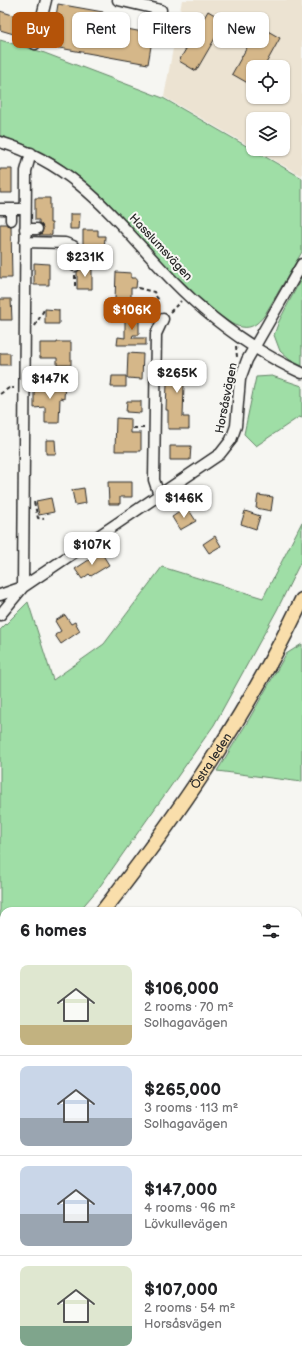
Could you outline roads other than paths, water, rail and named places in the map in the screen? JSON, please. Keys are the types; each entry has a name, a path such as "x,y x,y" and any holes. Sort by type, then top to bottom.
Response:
{"highway":[{"name":"Östra leden","path":"106,907 190,794 236,722 286,634 302,600"}],"street":[{"path":"43,12 46,0"},
{"path":"118,0 161,10"},
{"name":"Hasslumsvägen","path":"0,142 31,153 56,167 80,184 100,201 173,281 232,332 254,347 302,373"},
{"path":"0,615 23,587 25,209 26,171 31,153"},
{"path":"0,209 25,209"},
{"path":"11,209 11,220"},
{"path":"25,230 37,229"},
{"path":"25,242 65,243 73,246 75,266"},
{"name":"Horsåsvägen","path":"0,595 23,587 220,454 231,440 236,426 240,379 247,360 302,264"},
{"path":"159,495 154,480 156,334 163,319"}]}
